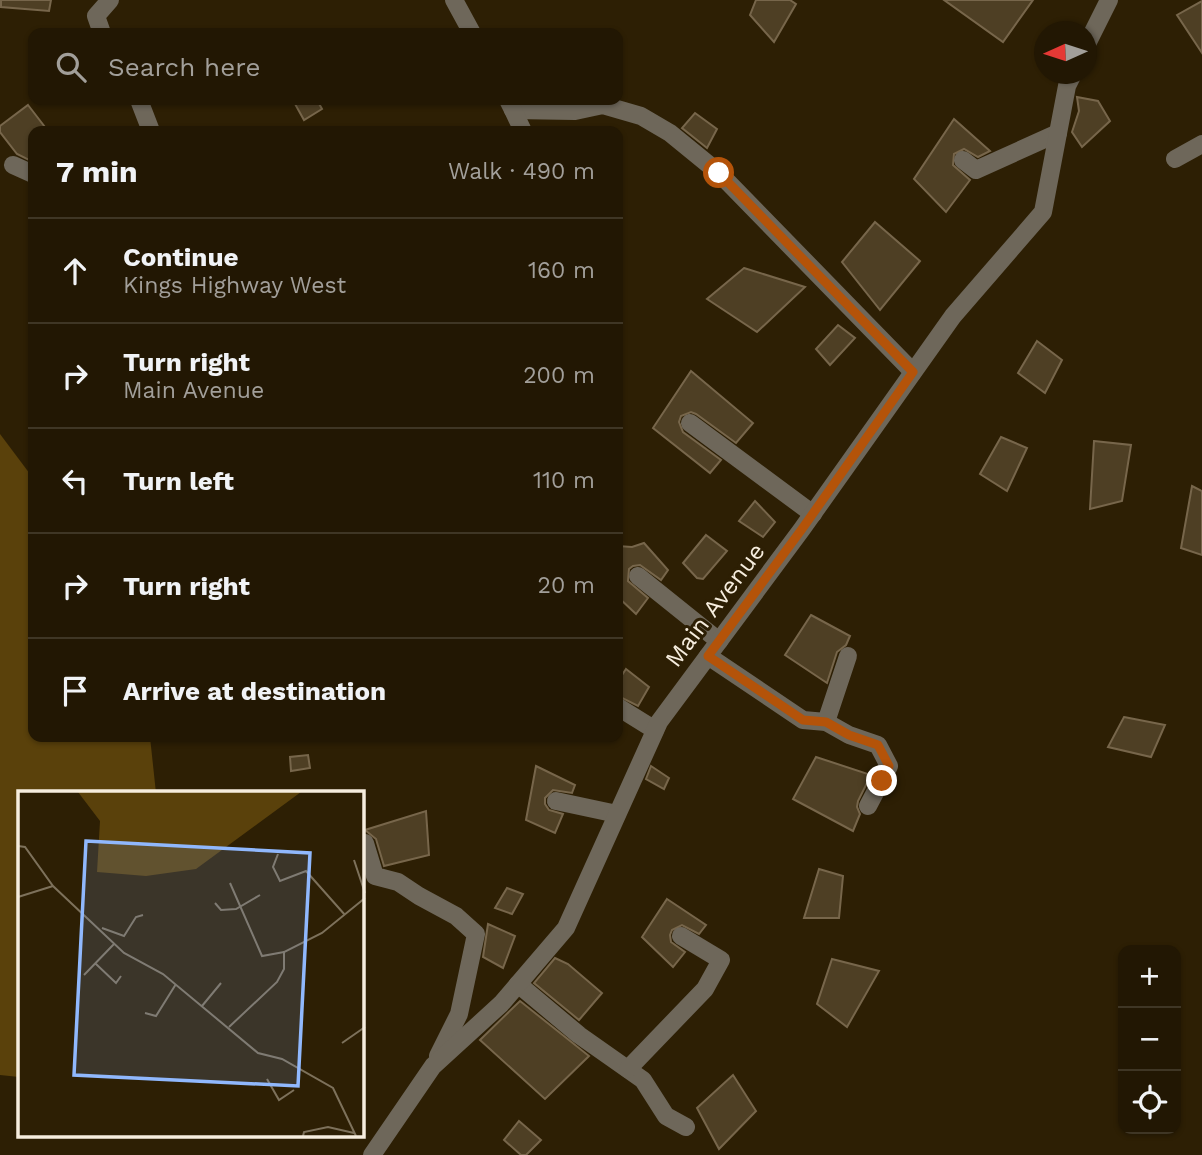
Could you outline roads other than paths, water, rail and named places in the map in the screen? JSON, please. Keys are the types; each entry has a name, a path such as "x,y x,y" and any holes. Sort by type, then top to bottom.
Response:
{"street":[{"path":"100,28 96,16 110,0"},
{"path":"454,0 469,28"},
{"path":"1097,25 1109,0"},
{"name":"Main Avenue","path":"372,1155 433,1066 501,1004 566,928 659,722 813,514 953,316 1043,212 1069,84"},
{"path":"141,105 149,126"},
{"path":"510,105 520,126"},
{"path":"510,105 575,111 603,105 641,116 670,133 719,173 913,372"},
{"path":"963,160 976,170 1058,133"},
{"path":"1175,159 1202,144"},
{"path":"13,165 28,172"},
{"path":"690,423 813,514"},
{"path":"638,576 719,640"},
{"path":"708,656 803,720 826,722 849,735 878,745 889,766 868,806"},
{"path":"826,722 848,656"},
{"path":"623,709 655,730"},
{"path":"556,801 617,814"},
{"path":"365,843 375,876 398,881 456,916 476,934 459,1014 433,1066"},
{"path":"628,1069 705,989 721,960 681,936"},
{"path":"518,984 579,1035 643,1080 667,1116 686,1127"}]}
